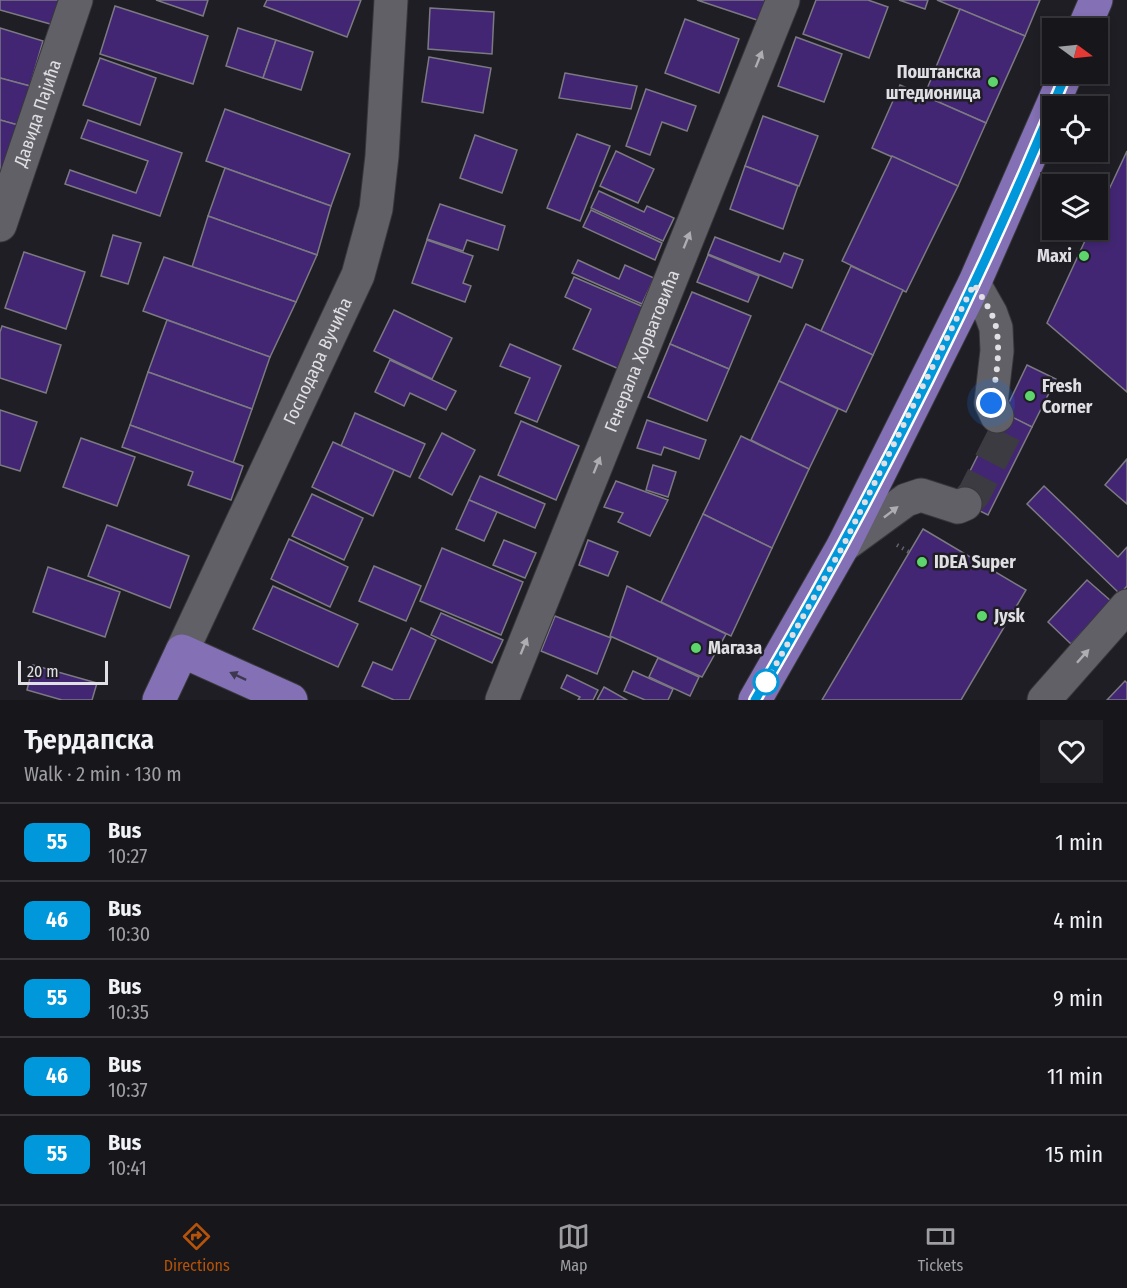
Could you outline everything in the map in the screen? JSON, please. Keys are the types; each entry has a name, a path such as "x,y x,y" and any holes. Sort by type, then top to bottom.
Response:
{"main road":[{"path":"1088,18 1096,0"},
{"path":"755,700 843,546 974,284 1062,84"},
{"name":"Господара Вучића","path":"159,700 182,651"},
{"path":"182,651 291,700"}],"street":[{"name":"Давида Пајића","path":"0,225 76,0"},
{"name":"Господара Вучића","path":"182,651 358,275 376,209 382,156 391,0"},
{"name":"Генерала Хорватовића","path":"502,700 783,0"},
{"path":"974,284 996,328 996,370 991,403 997,416"},
{"path":"843,546 906,500 916,496 921,495 958,507 965,504"},
{"path":"1044,700 1127,606"}],"building":[{"path":"0,0 61,0 54,25 0,10"},
{"path":"156,0 208,0 203,16"},
{"path":"267,0 361,0 347,37 264,6"},
{"path":"697,0 768,0 760,21"},
{"path":"816,0 868,0 888,7 869,58 803,34"},
{"path":"899,0 928,0 925,9"},
{"path":"937,0 1040,0 1025,36"},
{"path":"115,6 208,36 193,84 100,54"},
{"path":"430,8 494,12 492,54 428,49"},
{"path":"960,9 1025,36 986,123 924,96"},
{"path":"685,19 739,39 719,93 665,73"},
{"path":"0,28 43,41 30,86 0,78"},
{"path":"238,28 276,40 263,78 226,66"},
{"path":"796,37 842,54 824,102 778,86"},
{"path":"276,40 313,52 301,90 263,78"},
{"path":"429,57 491,68 483,113 422,102"},
{"path":"100,58 156,78 140,125 83,105"},
{"path":"565,73 637,86 631,109 559,98"},
{"path":"0,78 30,86 18,125 0,120"},
{"path":"900,85 986,123 958,186 872,148"},
{"path":"646,89 696,106 687,131 662,122 650,155 626,146"},
{"path":"225,109 350,154 331,206 206,161"},
{"path":"763,116 818,136 799,186 745,166"},
{"path":"0,120 18,125 0,182"},
{"path":"88,120 182,153 160,216 65,184 70,170 136,193 148,161 81,138"},
{"path":"577,134 610,146 580,221 547,208"},
{"path":"475,135 517,150 502,193 460,178"},
{"path":"616,151 654,169 638,203 600,186"},
{"path":"1127,151 1127,392 1047,323 1085,240 1108,240 1108,192"},
{"path":"892,156 958,186 906,292 842,261"},
{"path":"745,166 798,186 783,229 730,209"},
{"path":"225,168 331,206 317,255 208,216"},
{"path":"599,191 644,212 647,206 674,218 663,241 591,208"},
{"path":"440,204 505,226 498,250 467,240 463,251 427,239"},
{"path":"591,210 662,243 655,260 583,227"},
{"path":"208,216 317,255 296,302 192,267"},
{"path":"113,235 141,243 128,284 101,276"},
{"path":"715,237 780,262 784,253 803,260 792,288 708,254"},
{"path":"427,240 473,256 463,283 471,286 465,302 412,283"},
{"path":"24,252 85,272 66,329 5,308"},
{"path":"708,255 759,276 748,302 697,282"},
{"path":"164,257 296,302 270,357 143,311"},
{"path":"578,260 619,279 625,265 654,278 642,304 572,273"},
{"path":"851,266 903,290 873,355 821,331"},
{"path":"574,277 646,308 619,369 573,349 591,309 565,297"},
{"path":"692,292 751,316 729,369 670,344"},
{"path":"394,310 452,338 432,379 374,351"},
{"path":"167,320 270,357 252,409 148,372"},
{"path":"806,324 873,355 846,412 779,381"},
{"path":"2,326 61,345 46,393 0,378"},
{"path":"510,344 561,366 537,422 515,413 530,378 500,366"},
{"path":"670,344 729,369 707,421 648,397"},
{"path":"390,360 456,391 446,410 410,393 404,406 375,392"},
{"name":"Fresh Corner","path":"1027,365 1056,379 1032,427 1004,413"},
{"path":"148,372 252,409 233,463 130,425"},
{"path":"779,381 838,409 809,469 751,440"},
{"path":"0,410 37,422 20,471 0,465"},
{"path":"1000,411 1032,427 988,515 956,499"},
{"path":"355,413 425,444 410,477 341,446"},
{"path":"647,420 706,440 699,459 664,447 661,455 637,448"},
{"path":"521,421 579,446 556,500 498,475"},
{"path":"130,425 243,466 231,500 188,485 193,472 122,447"},
{"path":"442,433 475,450 452,495 419,478"},
{"path":"741,436 809,469 772,548 703,514"},
{"path":"81,438 135,457 117,506 63,487"},
{"path":"333,442 394,470 373,516 312,487"},
{"path":"1127,459 1127,504 1105,485"},
{"path":"653,465 676,472 668,497 646,490"},
{"path":"480,476 545,504 535,528 469,500"},
{"path":"616,481 668,500 650,536 618,522 623,513 604,507"},
{"path":"1044,486 1118,557 1127,547 1127,586 1120,594 1027,504"},
{"path":"312,494 363,518 344,560 292,536"},
{"path":"469,500 497,512 484,541 456,529"},
{"path":"703,514 772,548 731,636 661,602"},
{"path":"107,525 189,556 170,608 88,576"},
{"path":"923,529 1026,590 961,700 822,700"},
{"path":"289,539 348,567 330,607 271,579"},
{"path":"504,540 536,553 525,578 493,565"},
{"path":"588,540 618,552 608,576 579,565"},
{"path":"442,548 523,582 501,635 420,601"},
{"path":"374,566 421,586 406,621 359,601"},
{"path":"48,567 120,592 105,637 33,612"},
{"path":"1087,580 1111,601 1071,644 1048,622"},
{"path":"273,586 358,624 338,667 253,629"},
{"path":"627,586 726,634 702,677 610,636"},
{"path":"441,613 503,640 492,663 431,635"},
{"path":"555,616 611,638 597,674 541,651"},
{"path":"411,628 436,640 409,700 394,700 362,686 373,662 392,670"},
{"path":"658,658 699,677 690,696 649,677"},
{"path":"33,665 97,683 92,700 62,700 27,690"},
{"path":"633,671 673,689 668,700 645,700 624,691"},
{"path":"567,675 598,690 593,700 578,700 580,697 561,688"},
{"path":"1125,681 1127,700 1107,700"},
{"path":"604,687 627,700 597,700"}],"tunnel":[{"path":"965,504 974,494 1006,431 1003,422 997,416"}],"bus line":[{"name":"55","path":"755,700 843,546 966,301 1062,84"}],"place":[{"name":"Поштанска штедионица","path":"993,82"},
{"name":"Maxi","path":"1084,256"},
{"name":"Fresh Corner","path":"1030,396"},
{"name":"IDEA Super","path":"922,562"},
{"name":"Jysk","path":"982,616"},
{"name":"Магаза","path":"696,648"}],"route":[{"path":"766,682 843,546 974,284 996,328 996,370 991,403"}]}
